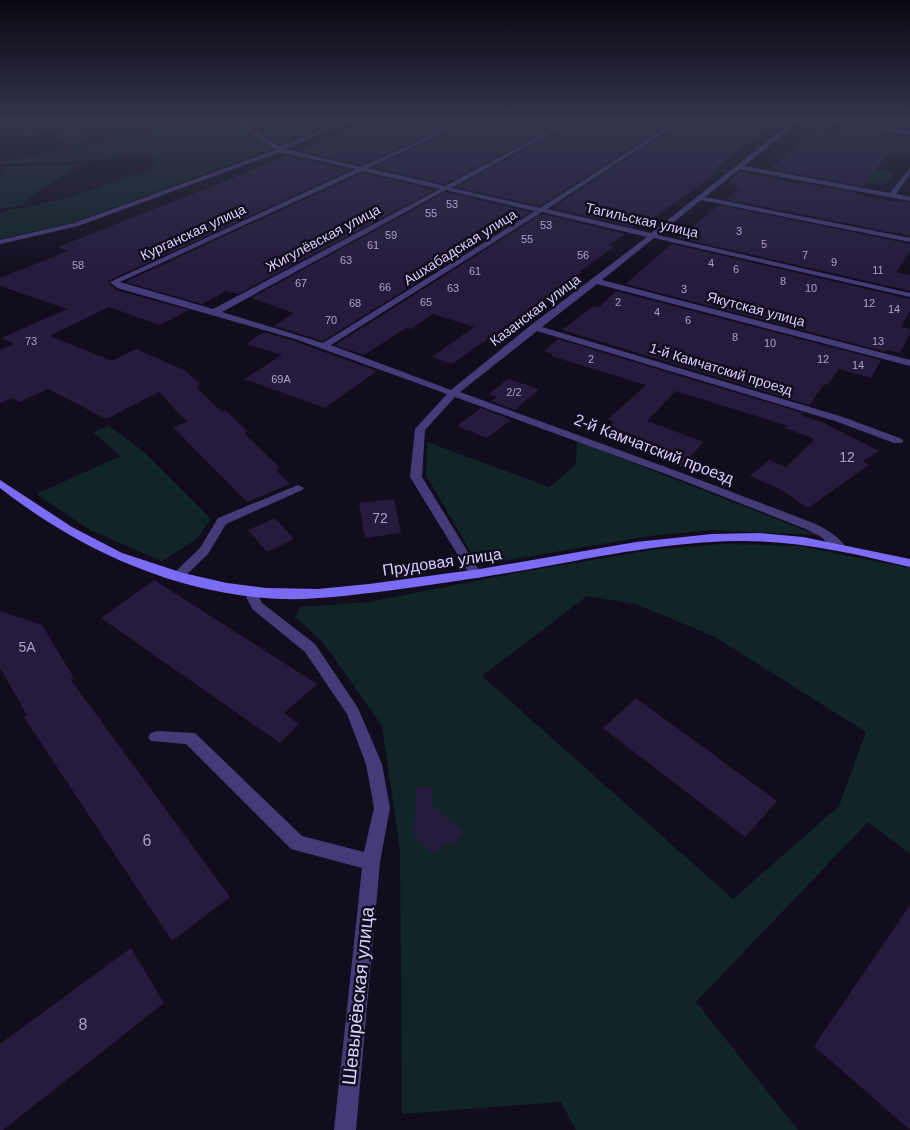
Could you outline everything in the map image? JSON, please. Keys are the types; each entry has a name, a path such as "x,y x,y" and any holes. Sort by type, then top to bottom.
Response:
{"main road":[{"name":"Прудовая улица","path":"0,483 40,513 79,537 130,560 178,576 250,592 318,594 476,575 651,543 711,538 792,538 839,546 910,563"}],"street":[{"path":"0,242 76,225 224,171"},
{"name":"Курганская улица","path":"215,312 120,286 114,282 354,171"},
{"name":"Тагильская улица","path":"372,171 910,295"},
{"name":"Жигулёвская улица","path":"215,312 476,171"},
{"name":"Ашхабадская улица","path":"324,346 462,261 601,171"},
{"name":"Казанская улица","path":"476,575 416,477 420,429 452,393 734,171"},
{"path":"759,171 910,199"},
{"path":"891,196 909,171"},
{"path":"701,198 910,240"},
{"name":"Якутская улица","path":"596,281 910,364"},
{"path":"215,312 324,346 452,393"},
{"name":"1-й Камчатский проезд","path":"534,327 839,419 898,441"},
{"name":"2-й Камчатский проезд","path":"452,393 678,475 812,527 825,534 839,546"},
{"path":"178,576 204,551 222,521 298,488"},
{"name":"Шевырёвская улица","path":"250,592 257,606 310,648 354,712 374,764 382,808 371,862 344,1130"},
{"path":"156,737 190,738 297,843 371,862"}],"green space":[{"path":"3,171 72,171 41,189 23,205 0,209 0,175"},
{"path":"145,171 213,171 72,223 0,239 0,212 68,198"},
{"path":"872,171 889,171 894,175 891,179 881,184 864,181"},
{"path":"109,426 143,451 211,519 197,539 162,561 90,530 36,494 121,456 93,432"},
{"path":"577,441 817,535 713,530 649,536 490,563 480,562 473,556 426,475 427,442 549,487 576,465"},
{"path":"722,544 799,546 910,568 910,854 868,822 696,1002 798,1130 576,1130 561,1102 402,1114 400,850 382,726 323,642 295,617 300,607 369,602 527,571 658,549","holes":["587,596 636,604 715,637 866,732 839,806 733,899 482,676"]}],"building":[{"path":"251,171 348,171 108,281 116,290 189,310 160,325 109,307 50,336 112,361 136,349 184,370 200,384 196,387 222,412 225,410 248,432 244,433 280,468 276,470 290,484 247,502 173,427 187,422 159,392 106,419 48,389 19,402 13,398 0,403 0,350 14,344 1,338 67,309 0,286 0,278 68,251 58,247"},
{"path":"390,171 470,171 445,184"},
{"path":"485,171 595,171 540,206 456,187"},
{"path":"608,171 720,171 651,220 645,219 634,227 552,208"},
{"path":"779,171 875,171 862,186"},
{"path":"739,172 896,202 897,200 910,203 910,236 726,199 738,190 730,179"},
{"path":"362,173 435,190 238,294 226,291 202,304 125,282"},
{"path":"446,192 530,212 323,341 274,326 294,313 251,298"},
{"path":"719,205 910,244 910,251 896,272 910,275 910,291 679,238"},
{"path":"542,214 625,234 609,245 614,247 580,271 582,272 452,364 432,357 474,327 433,314 411,329 406,328 364,355 335,345"},
{"path":"672,244 910,299 910,311 901,327 910,329 910,332 900,353 887,350 886,352 625,284"},
{"path":"616,291 881,360 871,378 839,369 828,385 825,384 809,405 562,330 594,306 598,308"},
{"path":"264,332 377,371 325,408 244,379 282,355 246,344"},
{"path":"558,339 803,413 801,415 824,423 879,451 863,461 869,465 808,508 778,488 750,476 769,460 786,467 815,439 785,428 788,426 676,391 647,421 704,442 680,467 652,456 661,446 610,426 614,422 608,419 646,385 551,356 553,354 544,351"},
{"path":"508,379 539,389 515,410 491,401 497,397 489,394"},
{"path":"481,408 511,420 487,438 457,426"},
{"path":"394,499 401,533 365,538 359,503"},
{"path":"275,518 294,539 267,552 248,530"},
{"path":"154,580 317,684 284,713 299,724 280,743 101,618"},
{"path":"0,611 42,625 74,678 71,680 230,897 172,941 24,717 27,715 0,668"},
{"path":"636,698 777,801 745,837 603,728"},
{"path":"416,787 432,787 433,806 465,833 452,846 446,842 434,854 414,836"},
{"path":"910,905 910,1130 814,1046"},
{"path":"131,948 164,1003 3,1130 0,1130 0,1044"}]}
